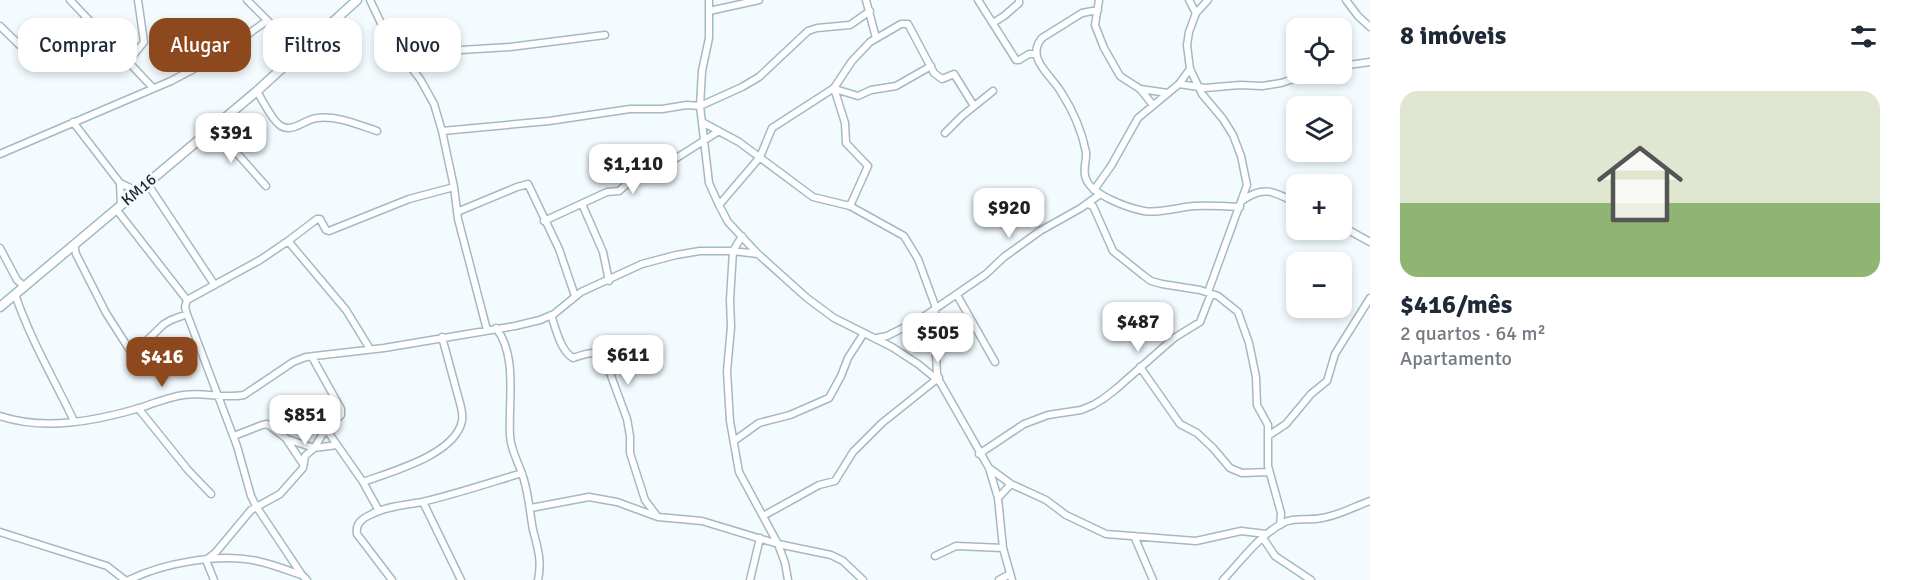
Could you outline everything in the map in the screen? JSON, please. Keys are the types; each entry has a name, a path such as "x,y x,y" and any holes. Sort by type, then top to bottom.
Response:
{"street":[{"path":"70,0 87,18"},
{"path":"137,51 144,42 138,0"},
{"path":"247,0 264,18"},
{"name":"KM16","path":"338,18 357,0"},
{"path":"370,0 379,18"},
{"path":"709,0 709,38 702,71 700,106 710,183 719,205 728,222 758,254 834,318 876,338 918,364 938,381 989,468 998,498 1006,578"},
{"path":"709,11 759,0"},
{"path":"866,0 876,38"},
{"path":"978,0 1016,60 1029,54 1035,54"},
{"path":"993,23 1013,10 1019,0"},
{"path":"1099,0 1095,25 1109,57 1120,75 1140,89 1153,105"},
{"path":"1189,0 1196,13"},
{"path":"1208,0 1196,13 1189,32 1187,45 1190,69 1233,135 1241,156 1247,185 1208,292 1235,308 1249,343 1256,377 1257,405 1268,425 1269,472 1281,513 1280,525"},
{"path":"1346,0 1370,27"},
{"path":"1098,10 1082,13 1042,38 1038,42 1035,54 1065,98 1074,118 1086,154 1085,178 1096,193 1144,211 1242,203 1255,192"},
{"path":"442,131 549,121 621,110 700,106 759,77 808,31 850,25 870,11"},
{"path":"0,154 153,88 207,62 225,63 237,44 263,24"},
{"path":"719,205 760,157 770,132 776,125 835,88 862,48 901,24 908,24 938,78 942,79 954,74 974,106"},
{"path":"0,26 18,44"},
{"path":"461,50 510,47 605,34"},
{"path":"1352,64 1370,62"},
{"path":"835,88 858,96 871,90 899,86 931,66"},
{"path":"876,338 900,330 957,295 1040,231 1087,206 1138,118 1179,84 1190,69"},
{"path":"137,71 153,88"},
{"name":"KM16","path":"0,307 278,72"},
{"path":"413,72 430,97 442,131 457,212 487,330"},
{"path":"1179,84 1202,89 1270,85 1286,82"},
{"path":"835,88 845,123 846,143 868,165 850,206"},
{"path":"1140,89 1168,93"},
{"path":"257,91 277,123 282,127 289,129 314,118 324,117 354,123 377,131"},
{"path":"945,133 993,91"},
{"path":"73,122 120,183 137,191"},
{"path":"702,122 719,130 760,157 813,197 850,206 904,236 918,259 936,308 934,316 938,381"},
{"path":"217,125 235,151 266,186"},
{"path":"544,221 607,192 619,191 635,177 664,166 719,130"},
{"path":"120,183 118,207 187,300"},
{"path":"147,183 214,284"},
{"path":"457,212 528,184 559,249 574,296"},
{"path":"1247,185 1255,192 1274,193 1286,198"},
{"path":"304,578 256,506 246,481 234,436 187,314 185,307 187,300 260,260 317,219 320,219 329,231 393,204 454,187"},
{"path":"582,204 603,252 609,280"},
{"path":"1087,206 1113,251 1151,281 1191,288 1214,295"},
{"path":"1352,232 1370,242"},
{"path":"742,236 732,251 730,300 731,327 727,381 734,441 739,472 778,544 788,580"},
{"path":"288,241 340,302 370,349"},
{"path":"74,244 76,254 106,313 130,352 136,351 171,320 187,314"},
{"path":"0,248 17,280 24,286"},
{"path":"0,416 46,425 138,408 183,395 235,397 244,395 293,362 312,357 526,324 551,315 574,296 642,264 690,251 732,251 758,254"},
{"path":"15,294 24,321 74,421"},
{"path":"957,295 994,362"},
{"path":"980,454 1035,419 1081,410 1094,405 1116,389 1174,338 1200,322 1214,295"},
{"path":"1268,436 1286,424 1311,394 1327,381 1335,354 1370,298"},
{"path":"551,315 569,356 573,358 590,352 595,353 607,365 627,419 630,453 645,500 658,517"},
{"path":"496,328 507,348 511,385 511,442 531,508 540,556 538,580"},
{"path":"734,441 759,423 790,415 829,398 848,358 864,333"},
{"path":"363,482 428,458 448,442 459,429 463,418 461,407 442,337"},
{"path":"206,560 216,552 246,514 256,506 280,494 303,468 305,456 314,448 326,429 341,415 341,409 312,357"},
{"path":"1140,367 1180,424 1197,433 1230,468 1242,472 1269,472"},
{"path":"764,516 819,485 835,481 853,452 882,423 938,381"},
{"path":"138,408 188,470 211,494"},
{"path":"234,436 267,424 287,439 314,448 337,445"},
{"path":"326,429 380,511"},
{"path":"287,439 304,465"},
{"path":"989,468 1011,484 1046,500 1066,515 1106,534 1196,541 1241,531 1265,536"},
{"path":"392,580 357,534 358,524 364,518 380,511 423,502 522,473"},
{"path":"998,498 1011,484"},
{"path":"531,508 589,497 628,505 658,517 702,521 778,544 838,557 863,580"},
{"path":"628,505 645,500"},
{"path":"1223,580 1265,536 1280,525 1291,520 1310,520 1339,515 1370,501"},
{"path":"423,502 461,580"},
{"path":"1281,513 1291,520"},
{"path":"0,532 107,566 127,580 152,571 206,560 233,558 255,560 304,578"},
{"path":"1134,536 1152,580"},
{"path":"1265,536 1275,556 1311,580"},
{"path":"750,580 760,538"},
{"path":"935,556 961,546 1003,548"},
{"path":"206,560 214,580"}]}
